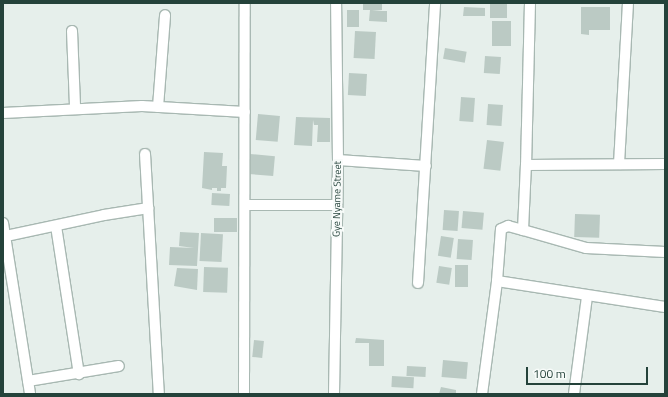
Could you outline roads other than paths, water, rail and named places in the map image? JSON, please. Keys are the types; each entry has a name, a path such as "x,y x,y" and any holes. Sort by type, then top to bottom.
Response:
{"street":[{"path":"244,394 245,3"},
{"name":"Gye Nyame Street","path":"334,394 338,205 336,3"},
{"path":"418,283 435,3"},
{"path":"524,230 530,3"},
{"path":"619,164 628,3"},
{"path":"158,107 165,15"},
{"path":"72,31 75,107"},
{"path":"3,113 75,107 158,107 245,112"},
{"path":"145,154 159,394"},
{"path":"338,160 426,166"},
{"path":"526,165 665,164"},
{"path":"245,205 338,205"},
{"path":"6,236 104,215 148,208"},
{"path":"3,223 30,394"},
{"path":"56,226 78,374"},
{"path":"482,394 497,281 501,229 508,226 586,248 665,252"},
{"path":"497,281 587,297 665,307"},
{"path":"574,394 587,297"},
{"path":"28,381 78,374 119,366"}]}
